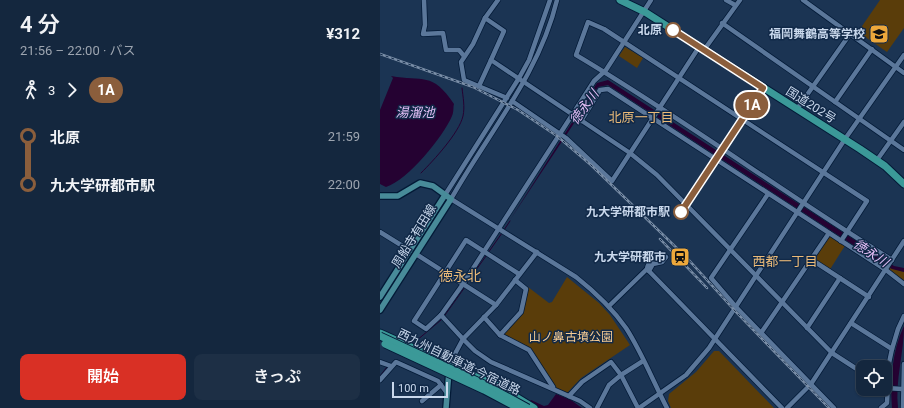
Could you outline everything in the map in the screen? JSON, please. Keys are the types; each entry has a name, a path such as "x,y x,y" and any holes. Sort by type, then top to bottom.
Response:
{"highway":[{"name":"国道202号","path":"620,0 645,12 878,160 904,184"},
{"path":"380,332 498,386 534,408"},
{"name":"西九州自動車道;今宿道路","path":"380,336 486,385 528,408"},
{"path":"380,343 512,408"},
{"name":"西九州自動車道;今宿道路","path":"380,343 484,390 518,408"}],"main road":[{"name":"周船寺有田線","path":"380,196 398,196 420,183 433,186 451,199 380,310"},
{"name":"周船寺有田線","path":"380,296 445,195"},
{"path":"446,408 450,363"}],"street":[{"path":"424,0 425,24 423,34 443,33 446,50 459,50 464,56"},
{"path":"498,0 485,18 473,44 460,62 464,80 507,98"},
{"path":"445,195 519,78 528,60 550,0"},
{"path":"557,0 537,56 525,82 451,199 576,277 609,306 626,328 667,408"},
{"path":"520,274 490,255 485,252 466,240 444,272 414,321 426,329 441,314 485,252 574,116 594,81 604,72 645,12 651,0"},
{"path":"726,0 735,5"},
{"path":"512,101 561,134 612,181 680,78 740,0"},
{"path":"802,0 904,72"},
{"path":"479,86 504,31 485,18"},
{"path":"841,241 848,231 867,201 604,29 588,22 576,55 724,149 804,202 848,231 892,260"},
{"path":"722,23 904,150"},
{"path":"797,109 850,34"},
{"path":"835,102 872,49"},
{"path":"569,396 582,382 611,362 621,375 639,408 679,381 694,368 715,339 845,139 904,55"},
{"path":"491,60 630,153 657,175 832,353 856,368"},
{"path":"580,120 600,90 608,88 886,270 904,284"},
{"path":"687,205 744,120 763,88"},
{"path":"878,160 904,123"},
{"path":"768,194 731,251 711,278 736,307 834,408"},
{"path":"380,232 409,250"},
{"path":"761,333 783,303 829,233"},
{"path":"787,408 811,384 904,241"},
{"path":"450,363 463,339 496,305 537,252"},
{"path":"416,254 496,305"},
{"path":"812,260 869,297"},
{"path":"609,306 648,270 782,408"},
{"path":"807,328 840,278"},
{"path":"500,335 521,312 526,289 515,280"},
{"path":"441,314 475,351 491,362 555,389 590,408"},
{"path":"890,360 898,329 904,316"},
{"path":"484,317 500,335 529,350 555,389"},
{"path":"851,323 892,349"},
{"path":"597,408 609,385 621,375 643,361"},
{"path":"380,362 391,366"},
{"path":"380,380 396,362 438,381 447,393"},
{"path":"903,408 902,389 904,364"},
{"path":"422,401 441,385"},
{"path":"892,388 902,389"},
{"path":"881,408 887,403 887,396"}],"green space":[{"path":"880,0 904,0 904,28 887,52 858,32"},
{"path":"625,47 643,58 637,68 619,56"},
{"path":"829,233 846,244 829,271 812,260"},
{"path":"888,267 904,272 904,284 886,270"},
{"name":"山ノ鼻古墳公園","path":"567,277 599,303 610,315 630,345 581,378 567,393 554,388 529,347 503,336 523,312 528,287 549,303 552,302"},
{"path":"714,351 719,351 774,408 671,408 668,401 669,394 696,372"}],"water":[{"name":"湯溜池","path":"391,76 433,82 454,104 452,116 447,125 424,157 404,176 395,183 386,187 380,184 380,110 393,78"},
{"name":"徳永川","path":"608,80 894,266 904,268 904,272 884,265 608,85 598,87 510,220 597,83"},
{"path":"904,326 897,398 898,408 892,408 892,376 894,356"},
{"path":"556,394 571,400 582,408 524,408 531,400 544,406 548,405"}],"waterway":[{"path":"421,173 445,146 461,123 464,109 462,88"},
{"name":"徳永川","path":"504,230 510,221"},
{"name":"徳永川","path":"488,253 502,233"},
{"name":"徳永川","path":"466,284 486,256"},
{"name":"徳永川","path":"445,315 465,287"},
{"name":"徳永川","path":"416,341 441,320"},
{"path":"380,376 387,367"}],"railway":[{"path":"380,54 473,87 518,110 557,136 591,165 687,258 736,312 829,408"},
{"path":"660,239 707,288"}],"bus line":[{"name":"1A","path":"673,30 763,88 744,120 681,212"}],"place":[{"name":"北原","path":"673,30"},
{"name":"福岡舞鶴高等学校","path":"879,34"},
{"name":"九大学研都市駅","path":"681,212"},
{"name":"九大学研都市","path":"680,257"}],"district":[{"name":"北原一丁目","path":"641,117"},
{"name":"西都一丁目","path":"785,261"},
{"name":"徳永北","path":"460,276"}]}
